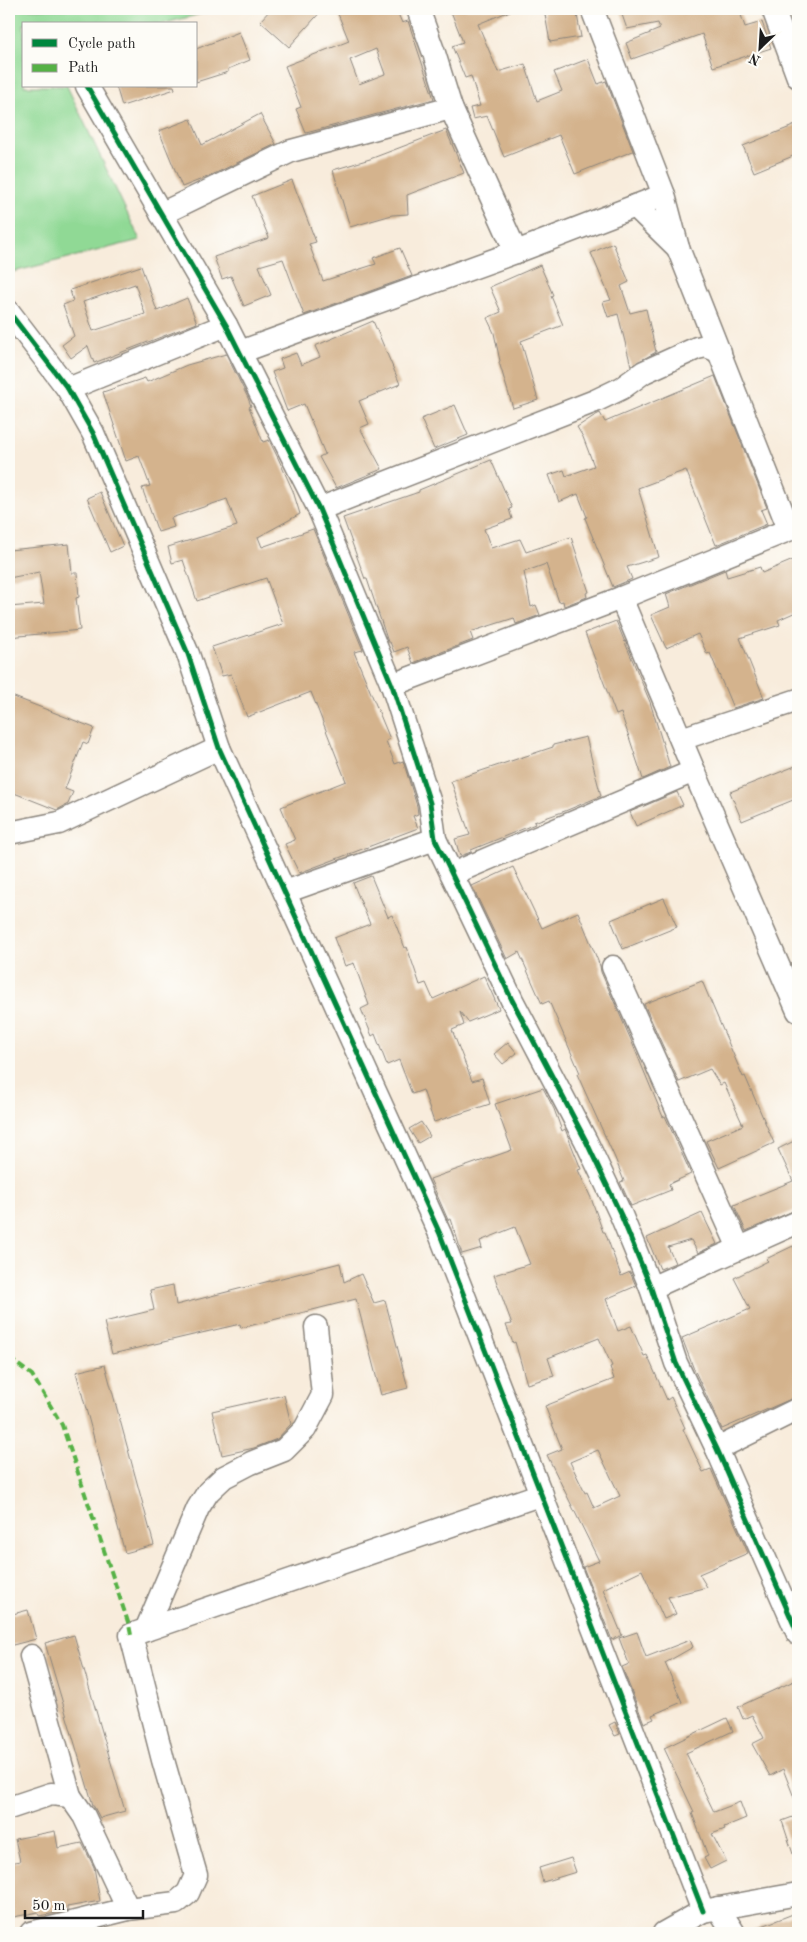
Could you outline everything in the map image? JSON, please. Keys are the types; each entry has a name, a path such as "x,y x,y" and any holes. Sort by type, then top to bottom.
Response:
{"street":[{"path":"418,9 451,108 516,252"},
{"path":"392,686 622,598 794,528 678,248 664,195 592,9"},
{"path":"773,9 798,77"},
{"path":"88,88 226,325 319,510 392,686 430,803 434,839 512,1000 586,1141 621,1216 651,1288 676,1363 717,1449 790,1592 798,1634"},
{"path":"161,214 291,151 451,108"},
{"path":"240,352 516,252 664,195"},
{"path":"635,206 678,248"},
{"path":"9,312 68,389 93,433 188,654 219,748 440,1234 542,1494 710,1910 734,1933"},
{"path":"68,389 226,325"},
{"path":"319,510 595,401 622,388 644,372 697,348 706,346 720,352"},
{"path":"622,598 694,772 798,1011"},
{"path":"681,739 798,700"},
{"path":"9,833 59,823 219,748"},
{"path":"452,874 694,772"},
{"path":"285,892 434,839"},
{"path":"613,967 739,1248"},
{"path":"651,1288 798,1222"},
{"path":"146,1630 198,1508 208,1492 224,1477 251,1463 284,1450 305,1429 323,1395 316,1327"},
{"path":"717,1449 798,1409"},
{"path":"31,1933 128,1909 176,1903 188,1893 196,1875 162,1760 131,1635 542,1494"},
{"path":"31,1656 70,1796 84,1816 128,1909"},
{"path":"9,1808 51,1794 70,1796"},
{"path":"664,1933 710,1910 798,1894"}],"green space":[{"path":"9,9 220,9 170,22 22,22 22,88 68,88 140,240 9,273"}],"building":[{"path":"271,9 323,9 289,47 260,21"},
{"path":"336,9 396,9 402,23 408,21 434,99 306,133 296,109 301,107 285,66 349,41","holes":["376,49 385,74 359,84 350,60"]},
{"path":"450,9 515,9 478,24 498,72 525,64 537,101 562,91 554,72 588,59 598,84 606,81 633,151 575,174 559,135 504,157 487,116 473,119 470,108 480,106 471,76 465,78 452,46 463,42"},
{"path":"544,9 576,9 581,37 550,42"},
{"path":"620,9 739,9 745,27 762,22 771,48 713,67 702,34 632,59 626,43 660,29 658,23 627,29"},
{"path":"239,32 250,60 228,69 228,72 198,81 198,48"},
{"path":"117,88 175,89 122,106"},
{"path":"260,114 276,144 210,176 182,187 159,131 191,119 202,145"},
{"path":"798,124 798,154 754,172 743,146"},
{"path":"446,130 464,173 407,195 408,214 392,215 350,227 333,170 370,159"},
{"path":"292,180 316,242 309,244 323,281 376,264 373,258 400,248 412,276 304,315 283,259 259,266 271,295 244,306 231,276 222,279 214,257 269,238 252,196"},
{"path":"613,243 629,282 621,286 630,313 646,309 656,352 631,366 618,314 608,317 603,302 611,300 591,253"},
{"path":"540,265 563,325 521,341 538,400 513,408 499,362 494,333 487,318 501,312 490,287"},
{"path":"141,266 157,311 187,298 197,323 94,363 88,346 71,358 62,345 74,336 63,305 73,301 70,290","holes":["135,284 145,314 93,331 83,302"]},
{"path":"373,321 400,384 359,401 369,424 360,428 382,469 336,488 319,457 325,454 304,404 287,411 272,372 283,368 280,359 296,353 301,365 320,357 315,346"},
{"path":"226,354 248,398 251,406 249,407 263,442 269,440 278,458 293,491 300,514 258,537 262,547 313,529 363,650 354,652 390,739 386,741 395,764 403,761 417,806 418,814 413,816 418,828 299,873 285,844 295,840 281,807 346,781 311,692 247,717 231,674 222,676 212,647 283,624 266,578 197,601 183,560 172,563 168,547 237,526 227,499 171,518 174,527 158,532 142,488 150,486 139,456 126,461 103,392 145,378 147,382 187,365"},
{"path":"715,376 767,508 761,510 767,524 716,545 686,470 638,488 659,557 627,567 632,579 613,587 585,518 587,517 578,494 559,502 549,475 564,470 566,476 594,466 583,437 577,427 594,416 600,413 605,422"},
{"path":"455,405 468,435 434,449 421,419"},
{"path":"491,460 512,508 509,509 512,519 484,529 491,548 520,539 526,552 571,537 589,592 586,593 587,597 564,606 563,601 559,602 546,564 524,572 531,607 536,605 540,615 516,624 514,618 470,632 473,640 413,663 407,647 394,652 390,642 388,642 367,579 365,579 343,518 419,492 419,490"},
{"path":"100,492 123,546 110,552 87,498"},
{"path":"69,544 72,573 77,573 79,597 76,598 80,630 9,637 9,607 44,604 39,572 9,578 9,550"},
{"path":"798,558 798,611 778,620 780,625 740,638 764,698 733,708 710,653 707,654 698,634 666,648 651,615 670,607 666,594 725,570 727,577 760,567 762,573"},
{"path":"616,621 650,702 670,767 643,779 621,713 616,715 585,633"},
{"path":"9,695 94,728 88,744 83,742 65,789 73,792 68,804 57,810 9,791"},
{"path":"586,737 601,796 534,822 535,824 460,856 455,839 470,835 451,781 553,747 553,745"},
{"path":"798,765 798,798 742,821 730,792"},
{"path":"677,792 683,805 636,826 630,812"},
{"path":"513,867 542,928 578,912 601,972 663,1117 665,1116 691,1174 669,1184 671,1190 631,1206 620,1182 624,1181 615,1158 577,1074 580,1073 549,1001 542,1004 519,952 507,959 472,886"},
{"path":"371,876 388,917 392,915 405,948 407,947 420,985 426,983 433,999 484,976 499,1009 468,1022 460,1012 464,1025 452,1030 472,1081 482,1078 490,1104 434,1122 423,1090 412,1094 399,1060 387,1065 375,1034 372,1036 361,1009 369,1005 354,963 345,966 334,938 370,924 353,883"},
{"path":"664,898 677,927 623,949 611,920"},
{"path":"702,981 743,1077 745,1076 774,1143 719,1168 706,1141 743,1125 724,1083 720,1085 710,1069 679,1082 644,1004"},
{"path":"508,1042 517,1053 503,1064 494,1054"},
{"path":"543,1088 554,1109 562,1131 565,1129 581,1169 578,1170 591,1198 603,1232 605,1232 621,1276 630,1272 636,1286 606,1299 618,1331 631,1326 644,1356 647,1355 667,1400 671,1397 685,1428 683,1429 703,1472 711,1469 748,1553 699,1574 707,1587 668,1597 676,1614 664,1619 642,1570 603,1589 622,1635 612,1640 583,1567 599,1561 547,1455 562,1449 545,1406 614,1379 610,1367 612,1366 599,1338 548,1358 554,1376 527,1384 515,1342 513,1343 506,1325 512,1324 494,1275 530,1264 515,1227 480,1241 482,1248 462,1254 451,1219 448,1220 430,1179 512,1150 495,1104","holes":["598,1450 620,1496 594,1508 570,1462"]},
{"path":"421,1122 430,1136 418,1143 409,1129"},
{"path":"798,1139 798,1209 746,1231 734,1205 793,1181 778,1149"},
{"path":"702,1213 717,1244 698,1253 691,1240 668,1247 675,1263 660,1269 647,1238"},
{"path":"793,1246 798,1257 798,1396 722,1429 693,1367 682,1338 750,1309 734,1278"},
{"path":"340,1263 344,1282 361,1274 374,1303 385,1300 408,1388 381,1395 356,1299 241,1328 240,1324 112,1354 104,1322 154,1310 150,1290 173,1285 176,1305"},
{"path":"105,1365 154,1545 125,1553 76,1372"},
{"path":"284,1395 291,1424 277,1439 254,1448 222,1455 212,1411"},
{"path":"28,1610 36,1639 9,1646 9,1615"},
{"path":"637,1632 646,1657 690,1640 693,1647 665,1663 682,1702 652,1715 654,1719 644,1723 622,1667 629,1664 619,1638"},
{"path":"74,1635 125,1811 100,1818 93,1805 45,1643"},
{"path":"798,1679 797,1805 783,1769 770,1776 752,1744 764,1738 752,1715 743,1719 738,1707"},
{"path":"727,1718 733,1731 686,1753 714,1812 740,1802 746,1818 712,1834 726,1861 710,1869 704,1858 708,1856 692,1813 694,1812 664,1748"},
{"path":"615,1722 620,1734 615,1736 609,1725"},
{"path":"798,1815 798,1863 796,1863 782,1821"},
{"path":"55,1831 58,1848 82,1843 94,1867 100,1901 67,1907 67,1911 39,1916 38,1912 9,1918 9,1863 20,1861 15,1839"},
{"path":"571,1858 576,1872 543,1882 539,1868"},
{"path":"798,1912 798,1933 747,1933 747,1932"}],"marked path":[{"path":"9,1358 32,1375 62,1425 131,1635"}],"cycle path":[{"path":"88,88 226,325 319,509 392,685 430,803 435,839 512,1000 586,1141 621,1215 651,1288 676,1363 717,1449 798,1634"},
{"path":"9,312 68,389 93,433 188,654 219,748 440,1234 703,1911"}]}
